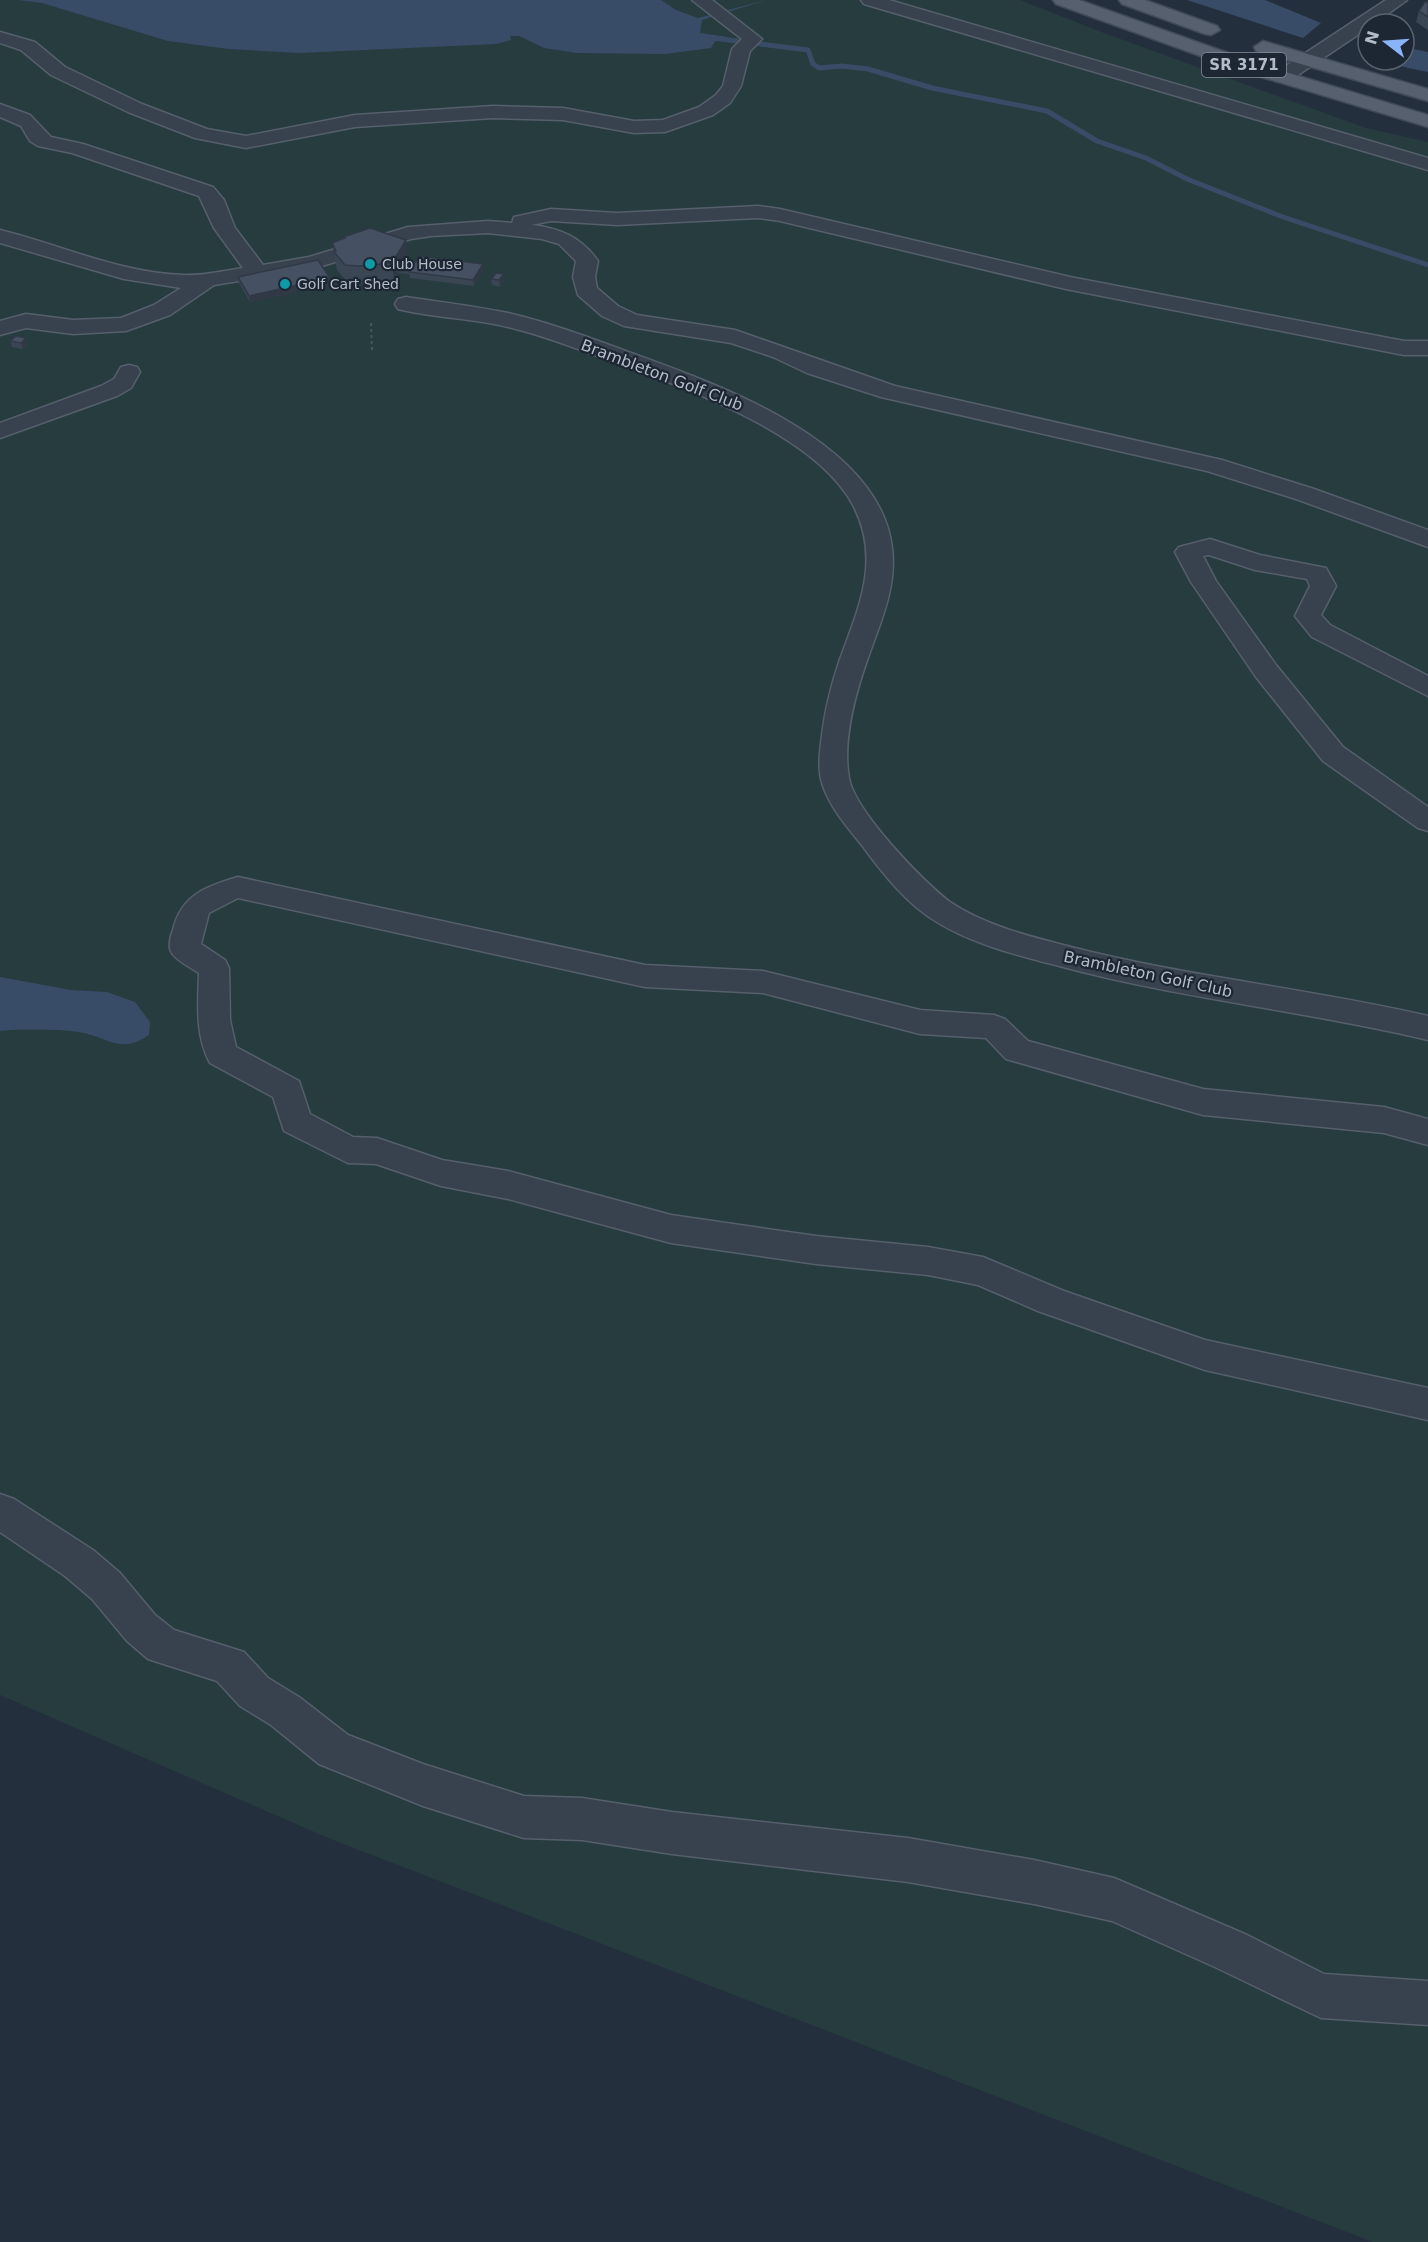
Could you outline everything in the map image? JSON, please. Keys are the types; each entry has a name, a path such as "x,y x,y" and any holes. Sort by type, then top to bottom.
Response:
{"main road":[{"name":"SR 3171","path":"1062,0 1181,44 1428,121"},
{"name":"SR 3171","path":"1128,0 1237,39 1428,95"}],"street":[{"path":"870,0 1059,56 1129,74 1428,164"},
{"path":"1282,77 1398,0"},
{"path":"0,37 28,46 58,70 135,108 202,134 246,142 355,121 493,112 552,113 634,127 665,126 706,111 723,99 732,86 747,44 753,37 703,2"},
{"path":"0,110 25,120 35,128 37,137 45,142 76,148 142,169 187,187 206,191 217,205 228,232 245,251 256,273"},
{"path":"0,236 126,273 182,281 208,280 312,263 408,233 488,227 551,216 617,219 758,212 807,221 1066,283 1404,348 1428,348"},
{"path":"488,227 544,233 566,240 580,251 587,261 584,277 586,290 610,311 632,321 735,337 781,352 815,368 889,392 1213,465 1305,494 1428,539"},
{"path":"0,328 26,321 73,327 106,327 126,324 162,310 208,280"},
{"name":"Brambleton Golf Club","path":"406,304 508,320 567,338 687,381 750,408 801,439 841,475 860,499 875,528 880,554 880,586 838,708 834,753 836,785 893,867 947,915 1018,943 1096,966 1240,994 1396,1020 1428,1028"},
{"path":"0,431 109,391 123,383 129,372"},
{"path":"1428,687 1321,631 1308,616 1323,586 1317,573 1256,562 1210,547 1188,552 1204,582 1266,671 1333,754 1428,821"},
{"path":"1428,1132 1384,1120 1203,1102 1017,1050 994,1027 920,1022 849,1002 763,982 645,976 238,887 208,896 194,912 187,932 185,948 214,968 214,1020 221,1054 286,1090 296,1122 348,1150 377,1151 441,1173 508,1185 671,1229 760,1243 928,1261 982,1271 1051,1300 1205,1355 1305,1375 1428,1404"},
{"path":"0,1511 79,1563 106,1586 141,1628 162,1646 230,1666 254,1692 285,1711 334,1750 423,1785 524,1817 582,1819 672,1833 908,1860 1034,1882 1114,1900 1231,1951 1322,1996 1428,2003"}],"path":[{"path":"371,323 372,350"}],"green space":[{"path":"0,0 1020,0 1104,33 1366,128 1428,142 1428,2242 1373,2242 328,1838 0,1695"}],"water":[{"path":"18,0 661,0 676,10 698,18 766,0 702,20 700,33 728,37 716,40 711,48 665,54 577,53 544,48 519,36 510,36 511,40 496,44 299,53 229,49 168,41 42,3"},
{"path":"1187,0 1265,0 1321,23 1303,38"},
{"path":"1416,50 1428,52 1428,72 1416,69"},
{"path":"0,977 71,990 107,992 135,1002 150,1022 149,1035 130,1044 122,1044 79,1032 0,1031"}],"building":[{"path":"1425,2 1428,2 1428,17 1419,11"},
{"path":"370,228 406,240 392,263 345,265 334,252 336,251 332,243"},
{"path":"420,256 483,264 473,280 409,272 411,268 398,267 402,260 416,262"},
{"name":"Golf Cart Shed","path":"318,260 330,278 249,296 238,277"},
{"path":"496,273 504,274 499,280 491,279"},
{"path":"16,336 26,338 21,343 10,341"}],"waterway":[{"path":"713,38 808,50 813,64 819,68 842,66 868,69 932,88 1047,111 1097,141 1146,158 1187,179 1283,217 1428,265"}],"place":[{"name":"Club House","path":"370,264"},
{"name":"Golf Cart Shed","path":"285,284"}]}
